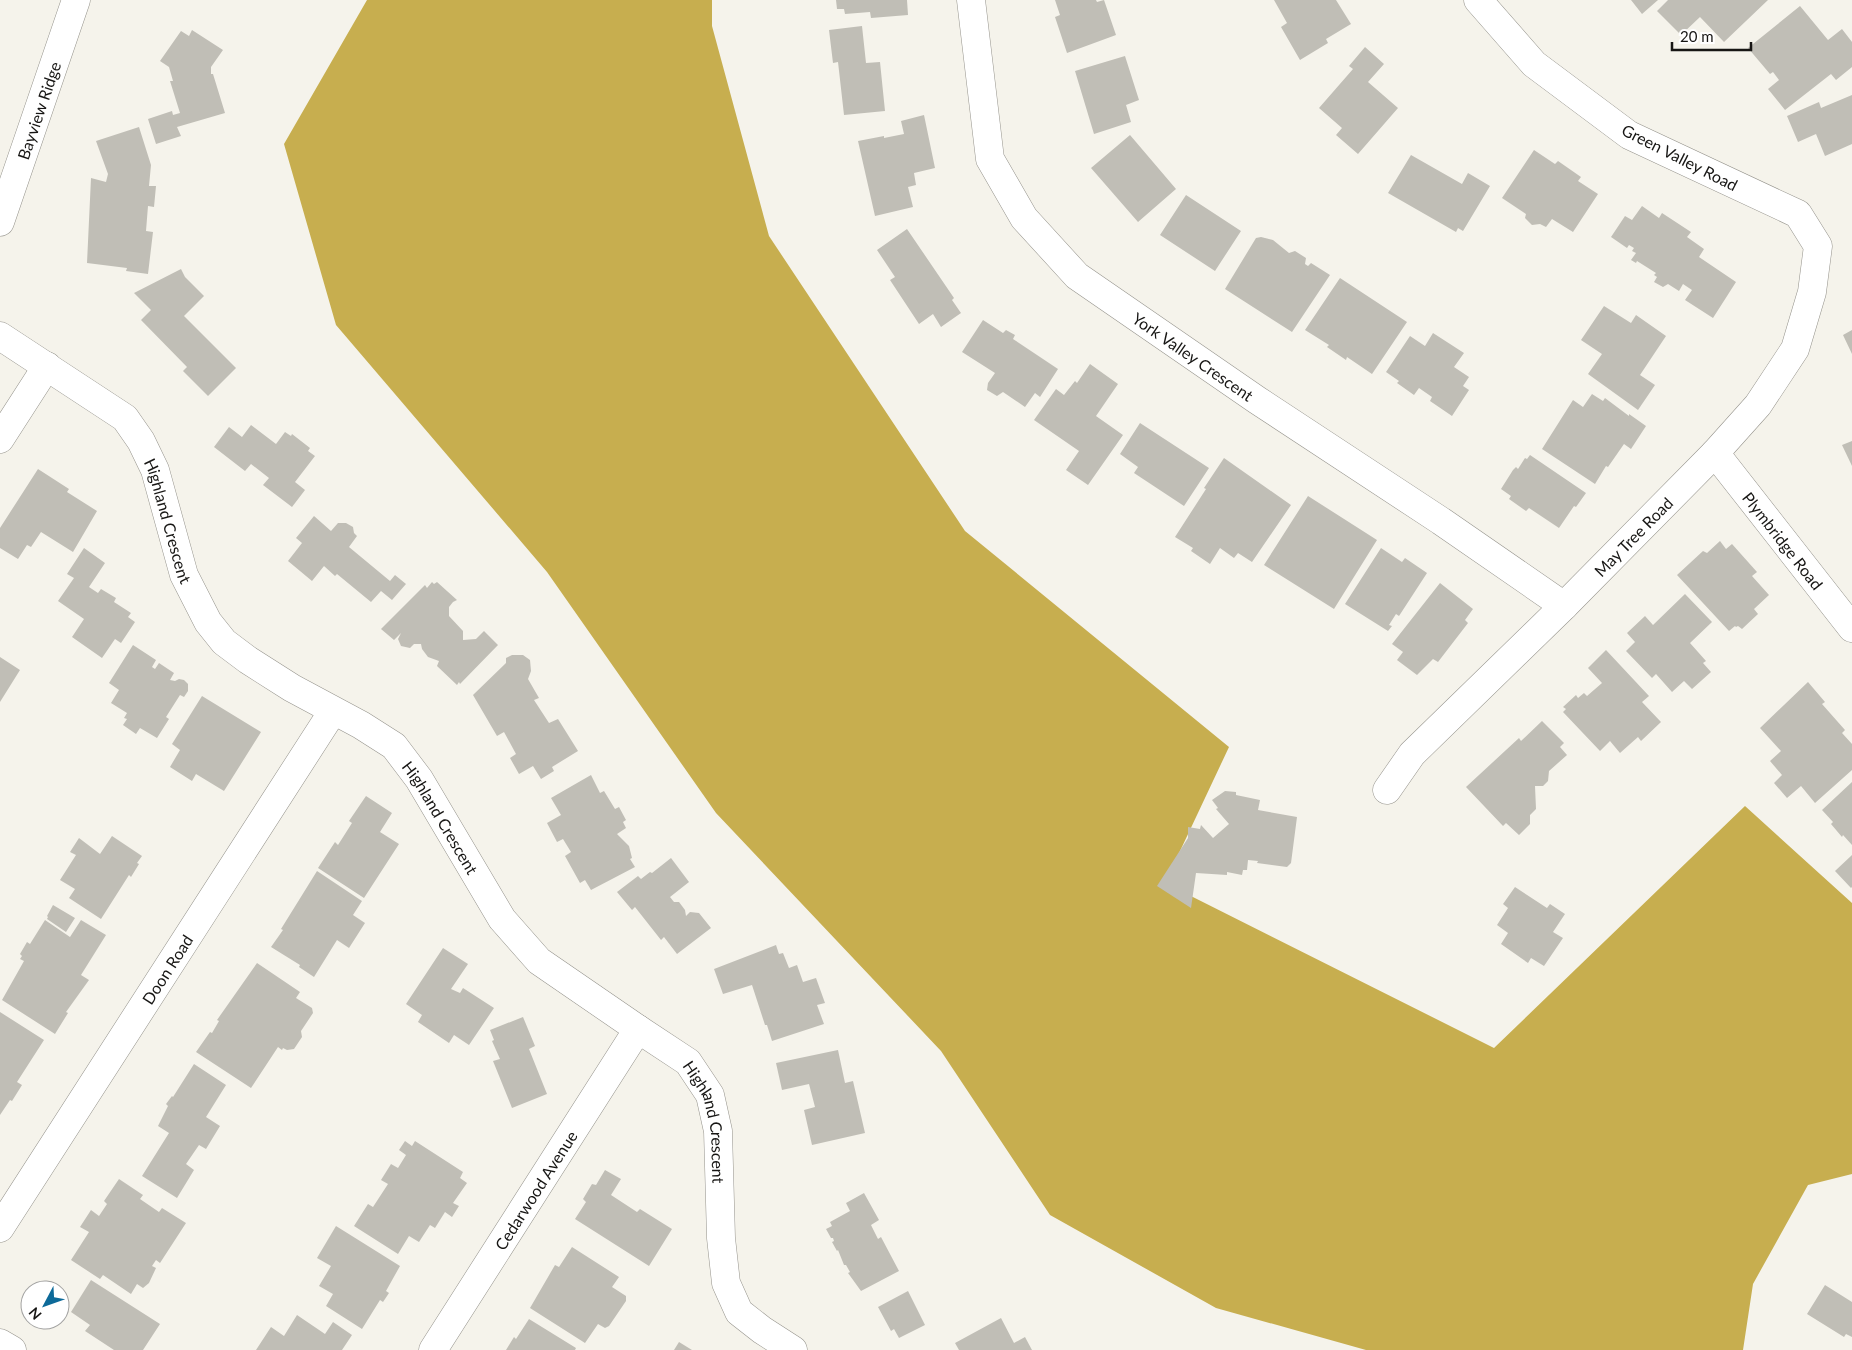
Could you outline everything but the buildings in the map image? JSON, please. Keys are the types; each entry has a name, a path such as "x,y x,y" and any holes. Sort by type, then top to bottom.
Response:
{"street":[{"name":"Bayview Ridge","path":"0,222 76,0"},
{"name":"York Valley Crescent","path":"971,0 990,159 1024,218 1078,276 1256,400 1442,521 1564,606"},
{"name":"Green Valley Road","path":"1478,0 1534,64 1629,135 1798,214 1818,246"},
{"name":"May Tree Road","path":"1387,790 1412,754 1564,606 1715,454 1758,405 1795,349 1812,292 1818,246"},
{"name":"Highland Crescent","path":"0,336 125,418 141,441 154,470 184,575 208,622 224,642 292,688 361,725 394,746 419,779 502,919 539,961 638,1030 688,1062 710,1095 718,1132 721,1238 726,1283 739,1312 762,1330 794,1350"},
{"path":"0,439 47,366"},
{"name":"Plymbridge Road","path":"1715,454 1852,628"},
{"name":"Doon Road","path":"0,1228 333,711"},
{"name":"Cedarwood Avenue","path":"433,1350 638,1030"},
{"path":"0,1343 12,1350"}],"shaded area":[{"path":"367,0 712,0 712,26 769,236 965,531 1229,747 1165,883 1494,1048 1745,806 1852,903 1852,1174 1808,1185 1753,1284 1743,1350 1366,1350 1216,1308 1050,1215 941,1051 716,813 547,572 336,325 284,144"}]}
